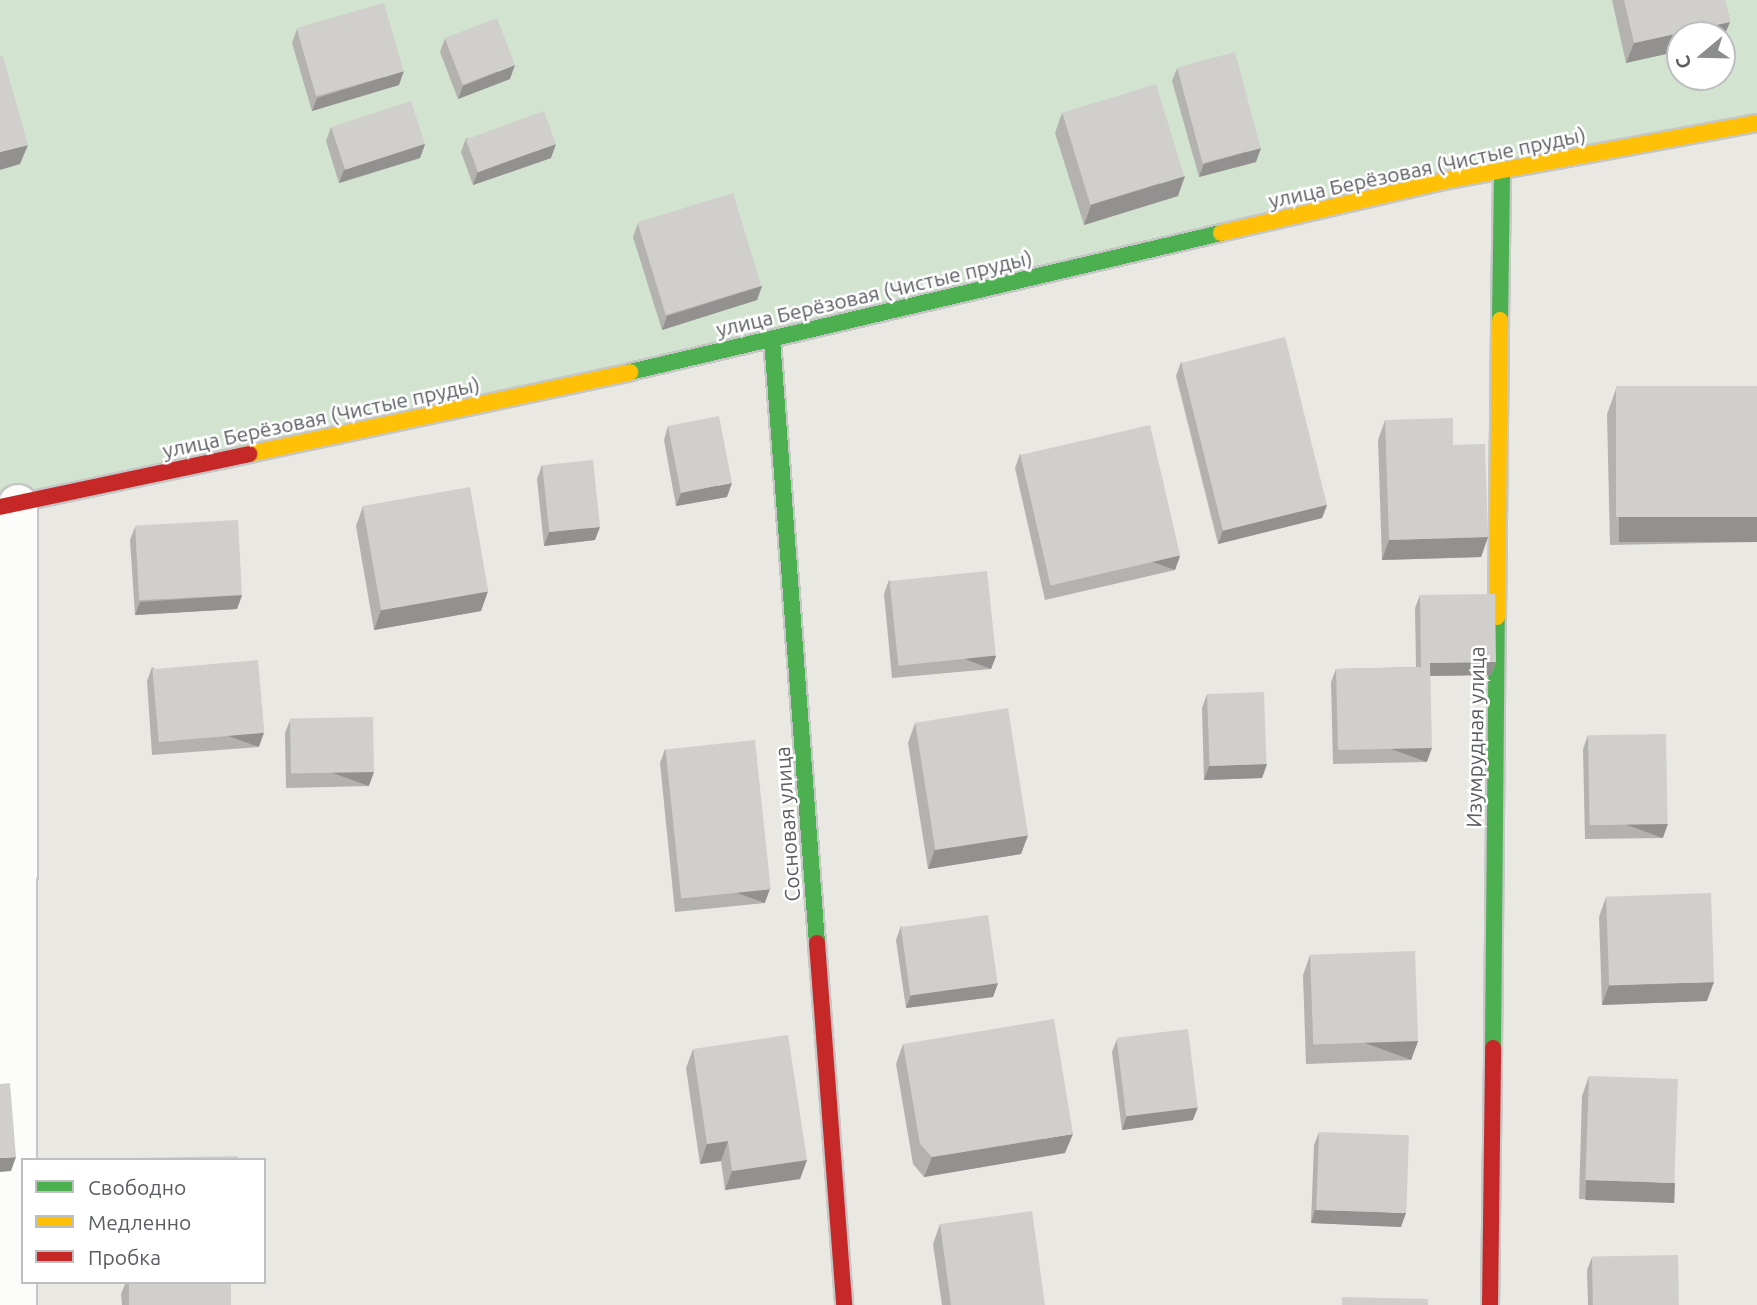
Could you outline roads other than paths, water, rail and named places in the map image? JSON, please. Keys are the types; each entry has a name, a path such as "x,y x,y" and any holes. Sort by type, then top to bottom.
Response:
{"street":[{"name":"улица Берёзовая (Чистые пруды)","path":"9,505 772,339 1503,170 1757,122"},
{"name":"Изумрудная улица","path":"1490,1305 1503,170"},
{"name":"Сосновая улица","path":"772,339 844,1305"},
{"path":"9,505 17,1305"}]}
